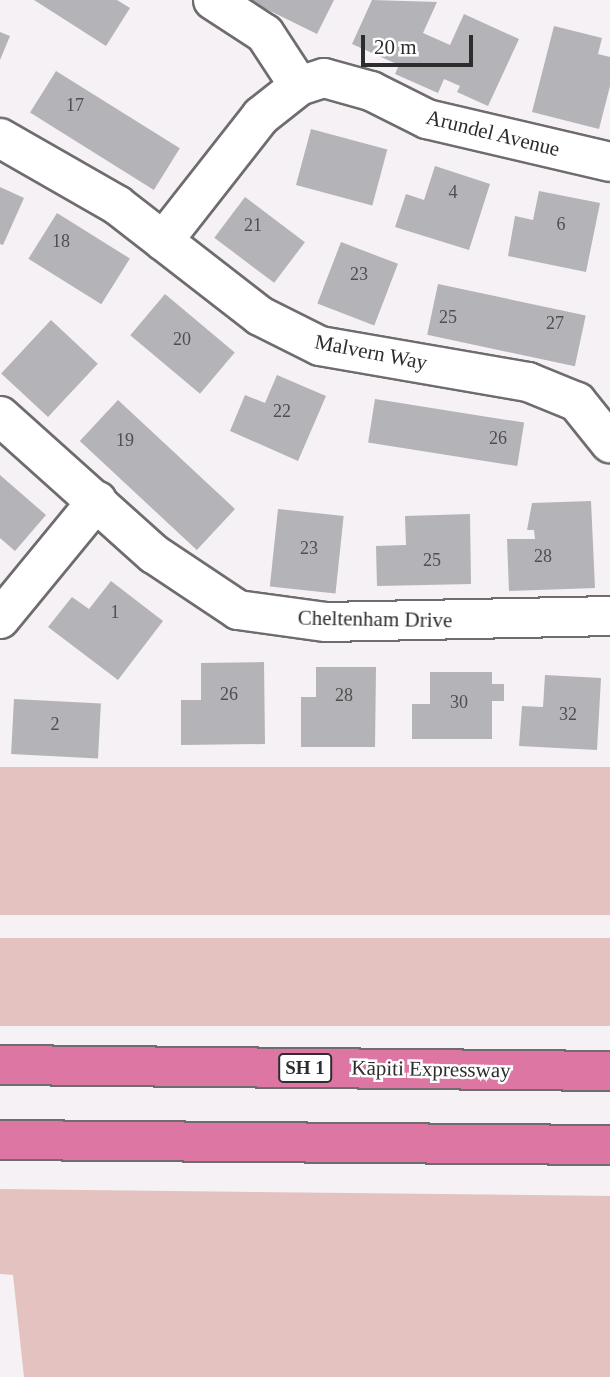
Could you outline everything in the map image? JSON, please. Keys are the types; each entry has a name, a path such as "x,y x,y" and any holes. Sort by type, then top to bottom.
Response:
{"highway":[{"name":"Kāpiti Expressway","path":"0,1065 610,1071"},
{"path":"0,1140 610,1145"}],"street":[{"path":"213,0 265,34 299,86"},
{"name":"Arundel Avenue","path":"163,241 261,116 299,86 324,78 371,91 426,119 610,162"},
{"name":"Malvern Way","path":"0,138 117,205 260,316 320,346 528,382 577,402 610,443"},
{"name":"Cheltenham Drive","path":"0,416 153,554 237,610 326,622 610,615"},
{"path":"0,619 97,501"}],"shaded area":[{"path":"0,767 610,767 610,915 0,915"},
{"path":"0,938 610,938 610,1026 0,1026"},
{"path":"0,1189 610,1196 610,1377 24,1377 13,1275 0,1274"}],"building":[{"path":"34,0 117,0 130,8 106,46"},
{"path":"248,0 334,0 317,34"},
{"path":"372,0 437,2 423,33 450,45 464,14 519,39 488,106 457,92 460,86 444,79 438,93 395,74 399,65 352,44"},
{"path":"554,26 602,38 598,54 610,57 610,86 599,129 532,112"},
{"path":"0,32 10,36 0,60"},
{"path":"56,71 180,148 154,190 30,113"},
{"path":"311,129 387,149 372,205 296,185"},
{"path":"435,166 490,184 469,250 395,227 406,194 424,200"},
{"path":"0,187 24,198 3,245 0,244"},
{"path":"539,191 600,203 586,272 508,256 515,216 533,220"},
{"path":"245,197 305,242 274,283 214,238"},
{"path":"57,213 130,259 101,304 28,259"},
{"path":"341,242 398,264 374,325 317,304"},
{"path":"438,284 586,315 575,366 427,335"},
{"path":"165,294 235,352 200,394 130,335"},
{"path":"51,320 98,364 48,417 1,373"},
{"path":"277,375 326,396 298,461 230,431 245,395 265,403"},
{"path":"375,399 524,423 517,466 368,442"},
{"path":"118,400 235,509 197,550 80,441"},
{"path":"0,475 46,515 15,551 0,538"},
{"path":"591,501 595,588 509,591 507,539 535,539 534,530 527,530 532,503"},
{"path":"278,509 344,516 335,593 270,587"},
{"path":"470,514 471,584 377,586 376,546 406,545 405,516"},
{"path":"111,581 163,621 118,680 48,627 72,597 89,609"},
{"path":"264,662 265,744 181,745 181,700 201,700 201,663"},
{"path":"316,667 376,667 375,747 301,747 301,697 316,697"},
{"path":"430,672 492,672 492,684 504,684 504,701 492,701 492,739 412,739 412,704 430,704"},
{"path":"545,675 601,678 597,750 519,746 522,706 543,707"},
{"path":"14,699 101,704 98,758 11,754"}]}
